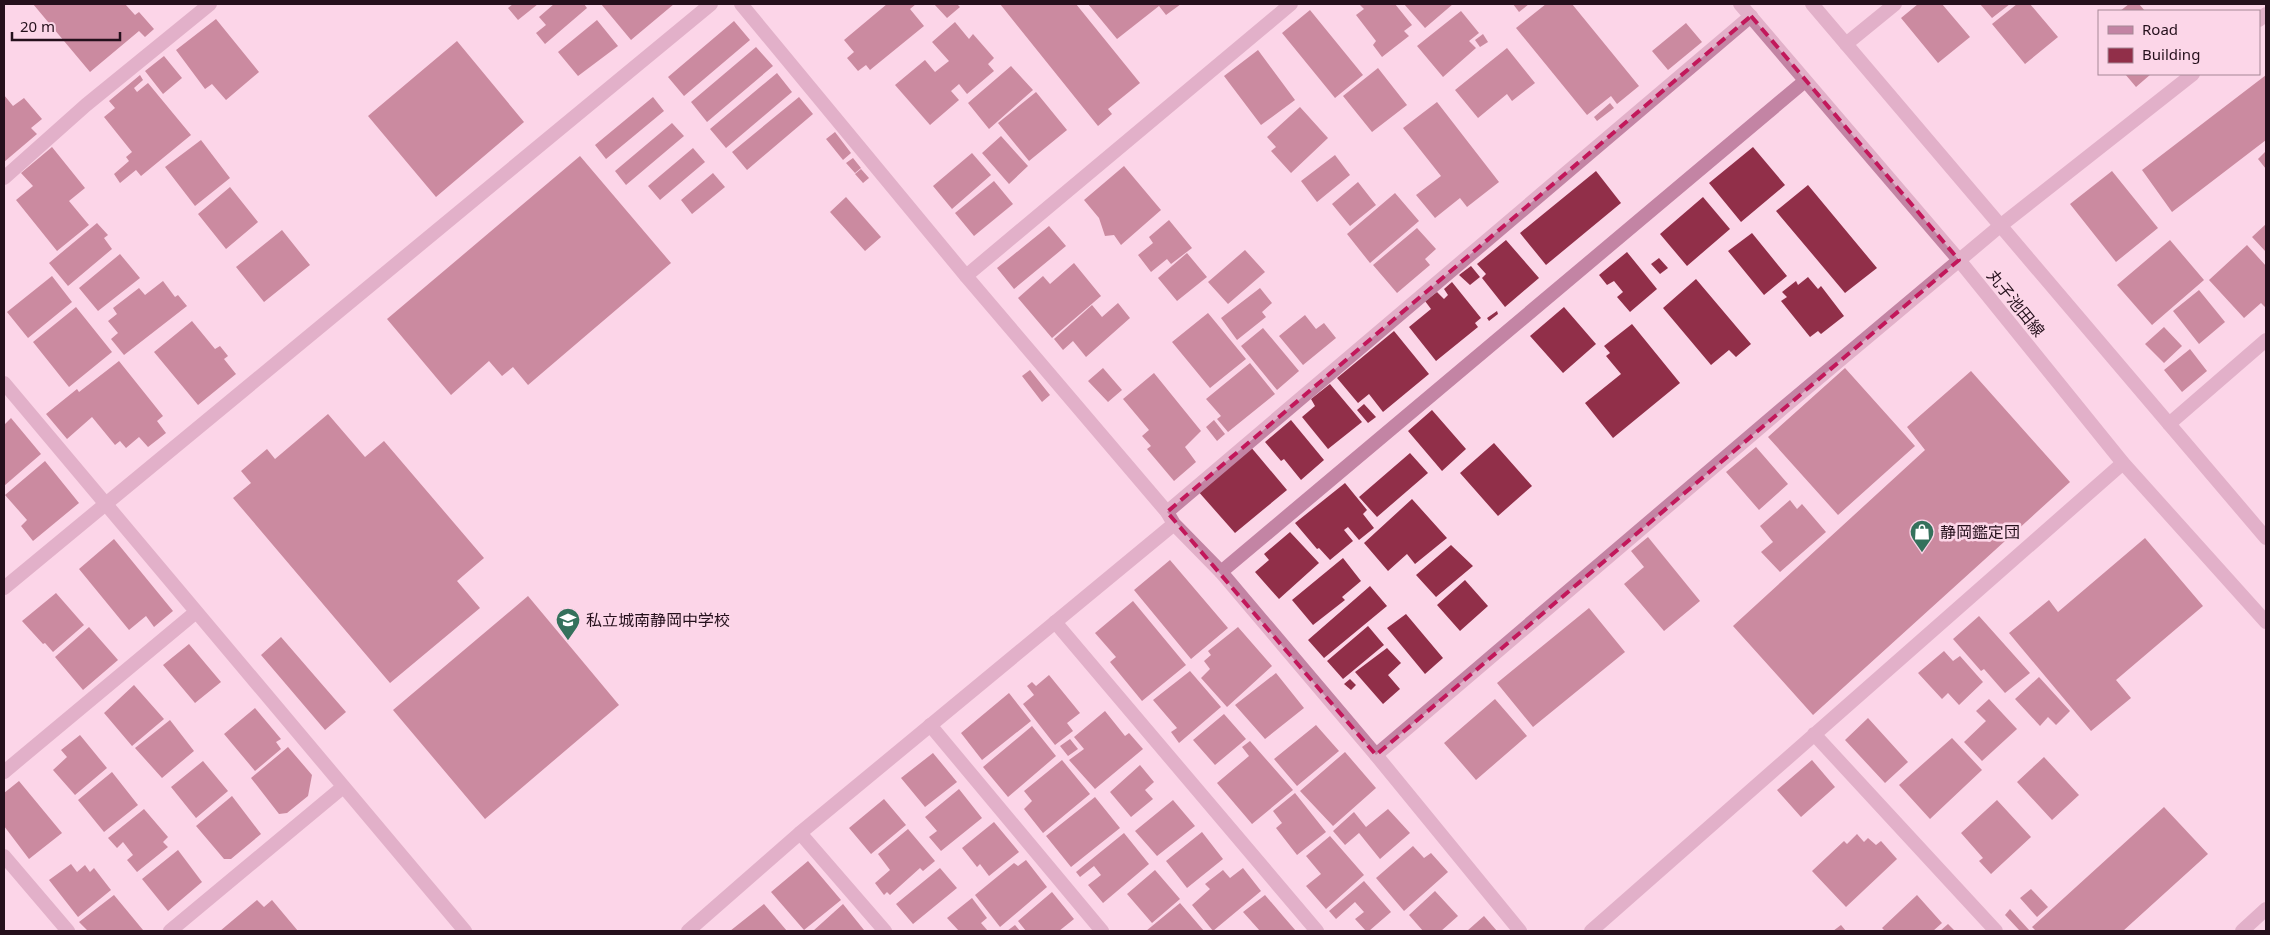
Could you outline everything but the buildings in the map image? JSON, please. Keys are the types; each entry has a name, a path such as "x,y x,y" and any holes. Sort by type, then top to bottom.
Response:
{"street":[{"path":"4,178 86,105 210,4"},
{"path":"4,588 710,4"},
{"path":"741,4 966,276 1166,512 1174,524 1221,572 1376,755 1520,931"},
{"path":"966,276 1291,4"},
{"name":"丸子池田線","path":"1740,4 1959,260 2123,463 2266,622"},
{"path":"1812,4 2266,538"},
{"path":"1846,44 1895,4"},
{"path":"1166,512 1751,16"},
{"path":"1376,755 1775,414 1959,260 2192,75"},
{"path":"1221,572 1806,81"},
{"path":"2169,424 2266,340"},
{"path":"4,383 465,931"},
{"path":"1591,931 2123,463"},
{"path":"688,931 800,833 1174,524"},
{"path":"4,772 196,612"},
{"path":"1055,622 1317,931"},
{"path":"930,725 1102,931"},
{"path":"1814,734 1996,931"},
{"path":"170,931 343,787"},
{"path":"800,833 885,931"},
{"path":"4,856 68,931"},
{"path":"2242,931 2266,909"}],"highlighted area":[{"path":"1751,16 1959,260 1376,755 1167,512"}],"place":[{"name":"静岡鑑定団","path":"1922,553"},
{"name":"私立城南静岡中学校","path":"568,641"}]}
